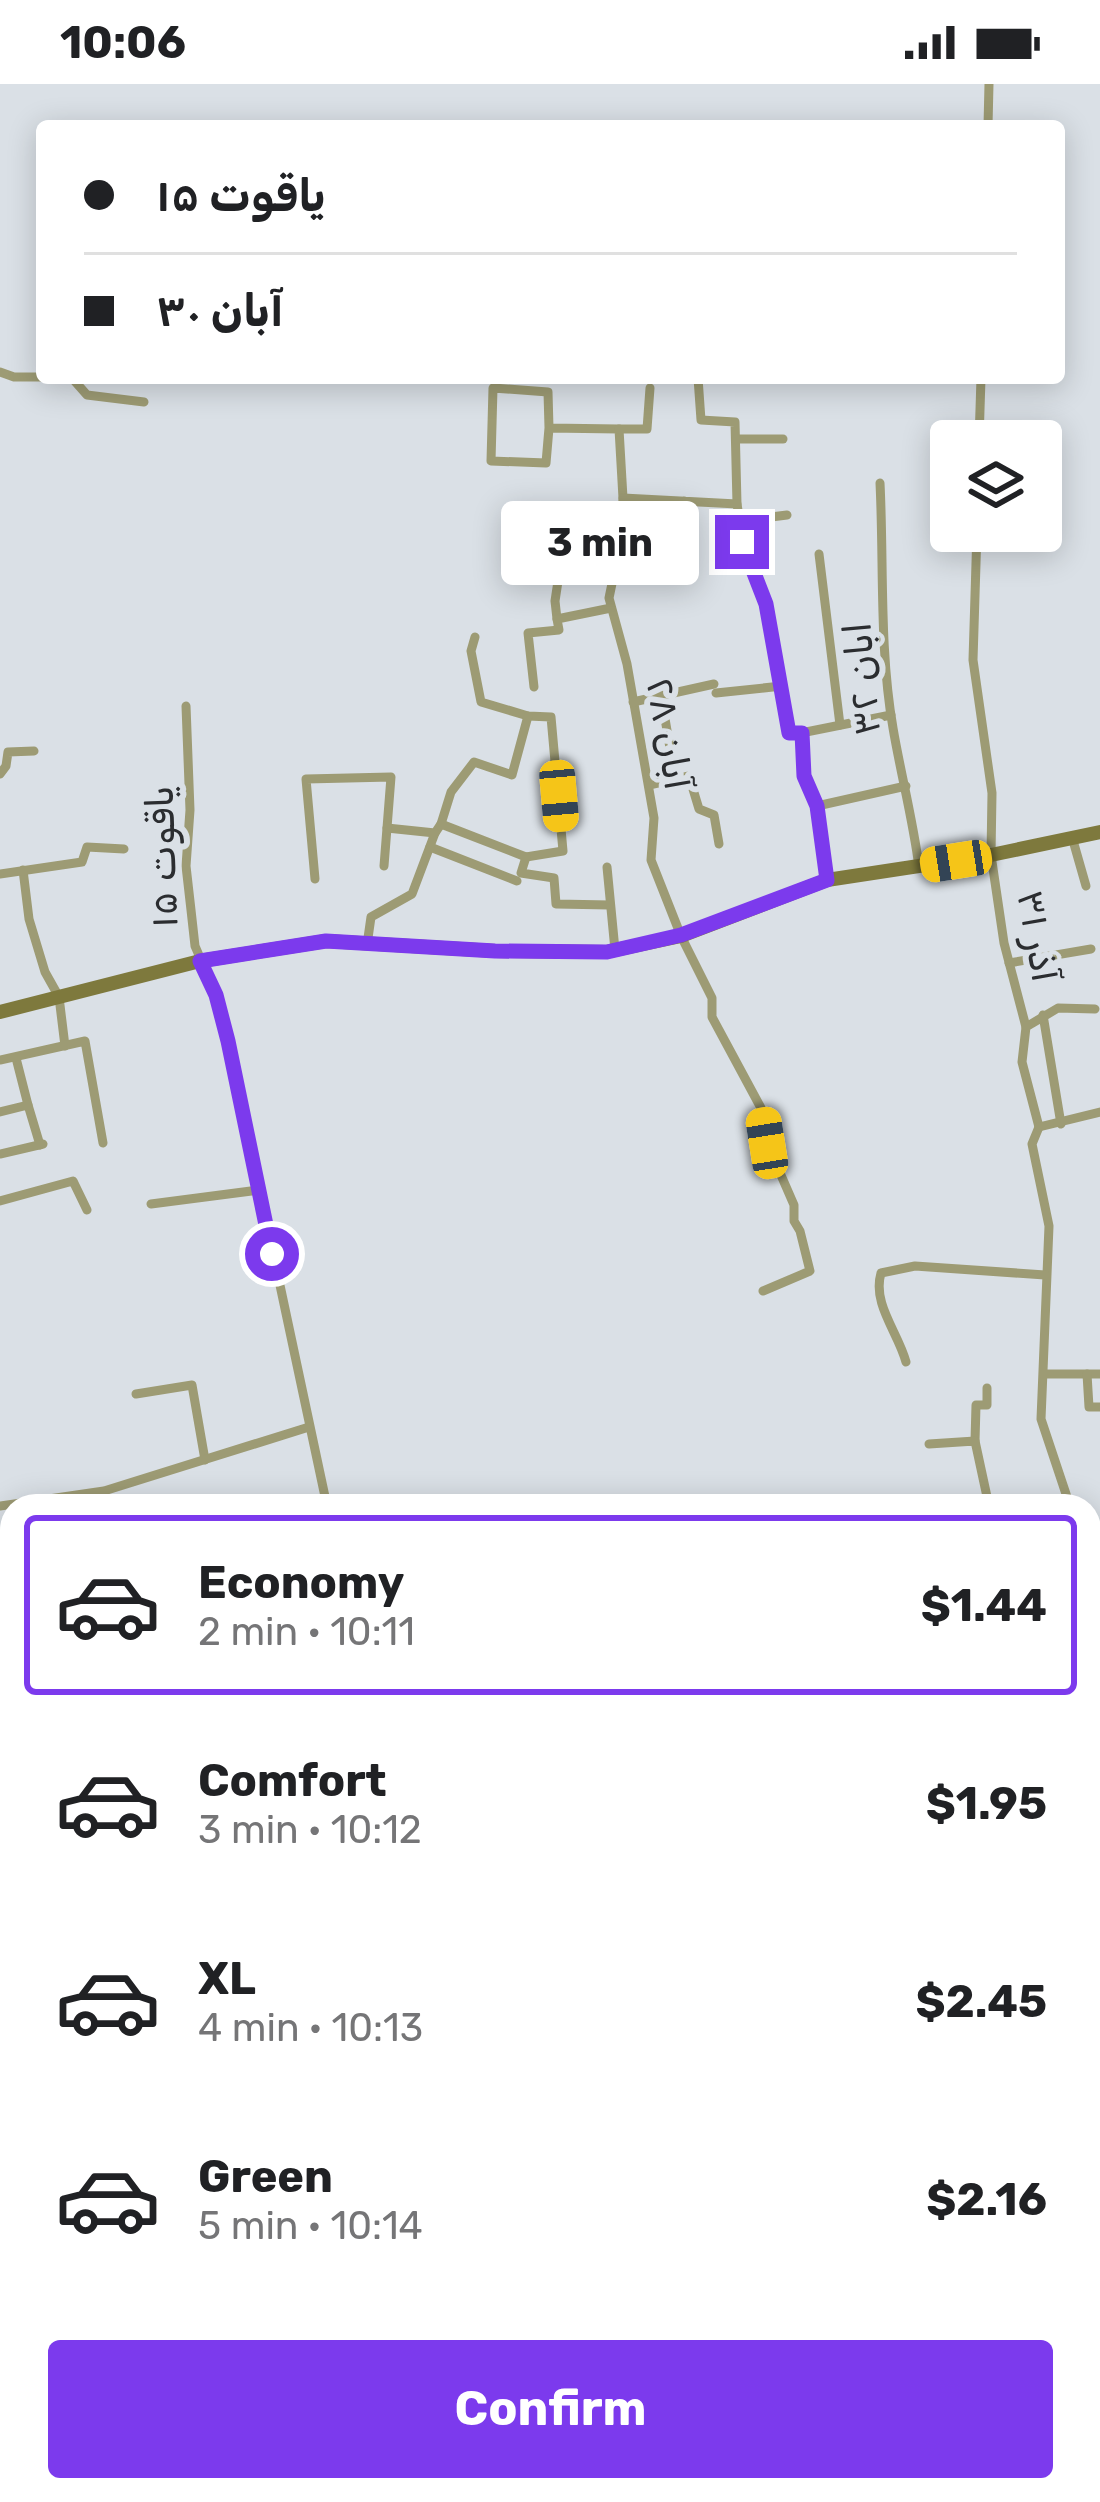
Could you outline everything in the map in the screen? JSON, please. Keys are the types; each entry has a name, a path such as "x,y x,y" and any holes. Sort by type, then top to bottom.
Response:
{"main road":[{"path":"0,1012 200,961 326,941 495,951 615,950 681,935 827,880 991,855 1100,832"}],"street":[{"path":"988,120 989,84"},
{"path":"0,371 36,377"},
{"path":"77,384 87,395 144,402"},
{"path":"698,384 701,420 735,422 742,542 766,604 789,733 891,715"},
{"path":"980,420 981,384"},
{"path":"493,388 548,392 549,428 546,463 490,461 493,388"},
{"path":"549,428 647,429 650,388"},
{"name":"آبان ۲۸","path":"619,429 621,541 609,598 649,785 654,818 651,860 712,998 712,1017 761,1108 767,1143 794,1205 794,1221 810,1271 763,1291"},
{"path":"736,439 783,439"},
{"name":"ابان ۳۲","path":"880,483 891,715 919,867"},
{"path":"623,498 737,504"},
{"path":"621,541 683,543 684,501"},
{"path":"740,521 787,515"},
{"path":"534,687 528,633 559,630 555,601 562,548"},
{"path":"977,552 974,660 992,793 991,855"},
{"path":"819,554 840,725"},
{"path":"557,619 611,608"},
{"path":"387,828 438,829 526,857 563,851 550,717 528,716 481,702 471,651 475,637"},
{"path":"633,702 715,688 782,686"},
{"path":"661,694 671,754"},
{"name":"یاقوت ۱۵","path":"186,706 190,810 186,866 200,961 216,995 228,1041 323,1494"},
{"path":"367,945 371,917 412,894 451,792 474,762 512,776 528,716"},
{"path":"802,733 804,776 817,806 827,880"},
{"path":"0,774 8,752 34,751"},
{"path":"649,785 688,776 699,809 714,815 719,844"},
{"path":"315,879 306,779 391,777 384,866"},
{"path":"817,806 906,786"},
{"path":"1072,837 1086,886"},
{"path":"0,874 82,862 87,847 124,849"},
{"path":"430,847 517,881"},
{"name":"آذر ۳۱","path":"991,855 1009,963 1026,1027 1022,1062 1039,1127 1032,1144 1049,1226 1041,1419 1066,1494"},
{"path":"526,857 520,873 554,878 556,904 610,905"},
{"path":"607,867 615,950"},
{"path":"23,870 29,920 45,972 59,998 65,1046"},
{"path":"1009,963 1091,949"},
{"path":"1026,1027 1058,1008 1096,1009"},
{"path":"1043,1015 1061,1124"},
{"path":"0,1060 85,1041 103,1143"},
{"path":"0,1154 42,1144 16,1058"},
{"path":"0,1112 28,1105"},
{"path":"1039,1127 1100,1112"},
{"path":"0,1202 73,1181 87,1210"},
{"path":"151,1204 259,1190"},
{"path":"906,1362 883,1308 878,1284 881,1273 915,1266 1045,1275"},
{"path":"1044,1374 1100,1374"},
{"path":"1087,1375 1089,1407 1100,1407"},
{"path":"136,1394 192,1385 205,1460"},
{"path":"986,1494 975,1441 976,1406 987,1405 987,1388"},
{"path":"83,1494 309,1426"},
{"path":"929,1444 975,1441"}],"route":[{"path":"272,1254 228,1041 216,995 200,961 326,941 607,952 681,935 827,880 822,828 804,776 802,733 789,733 766,604 742,542"}]}
